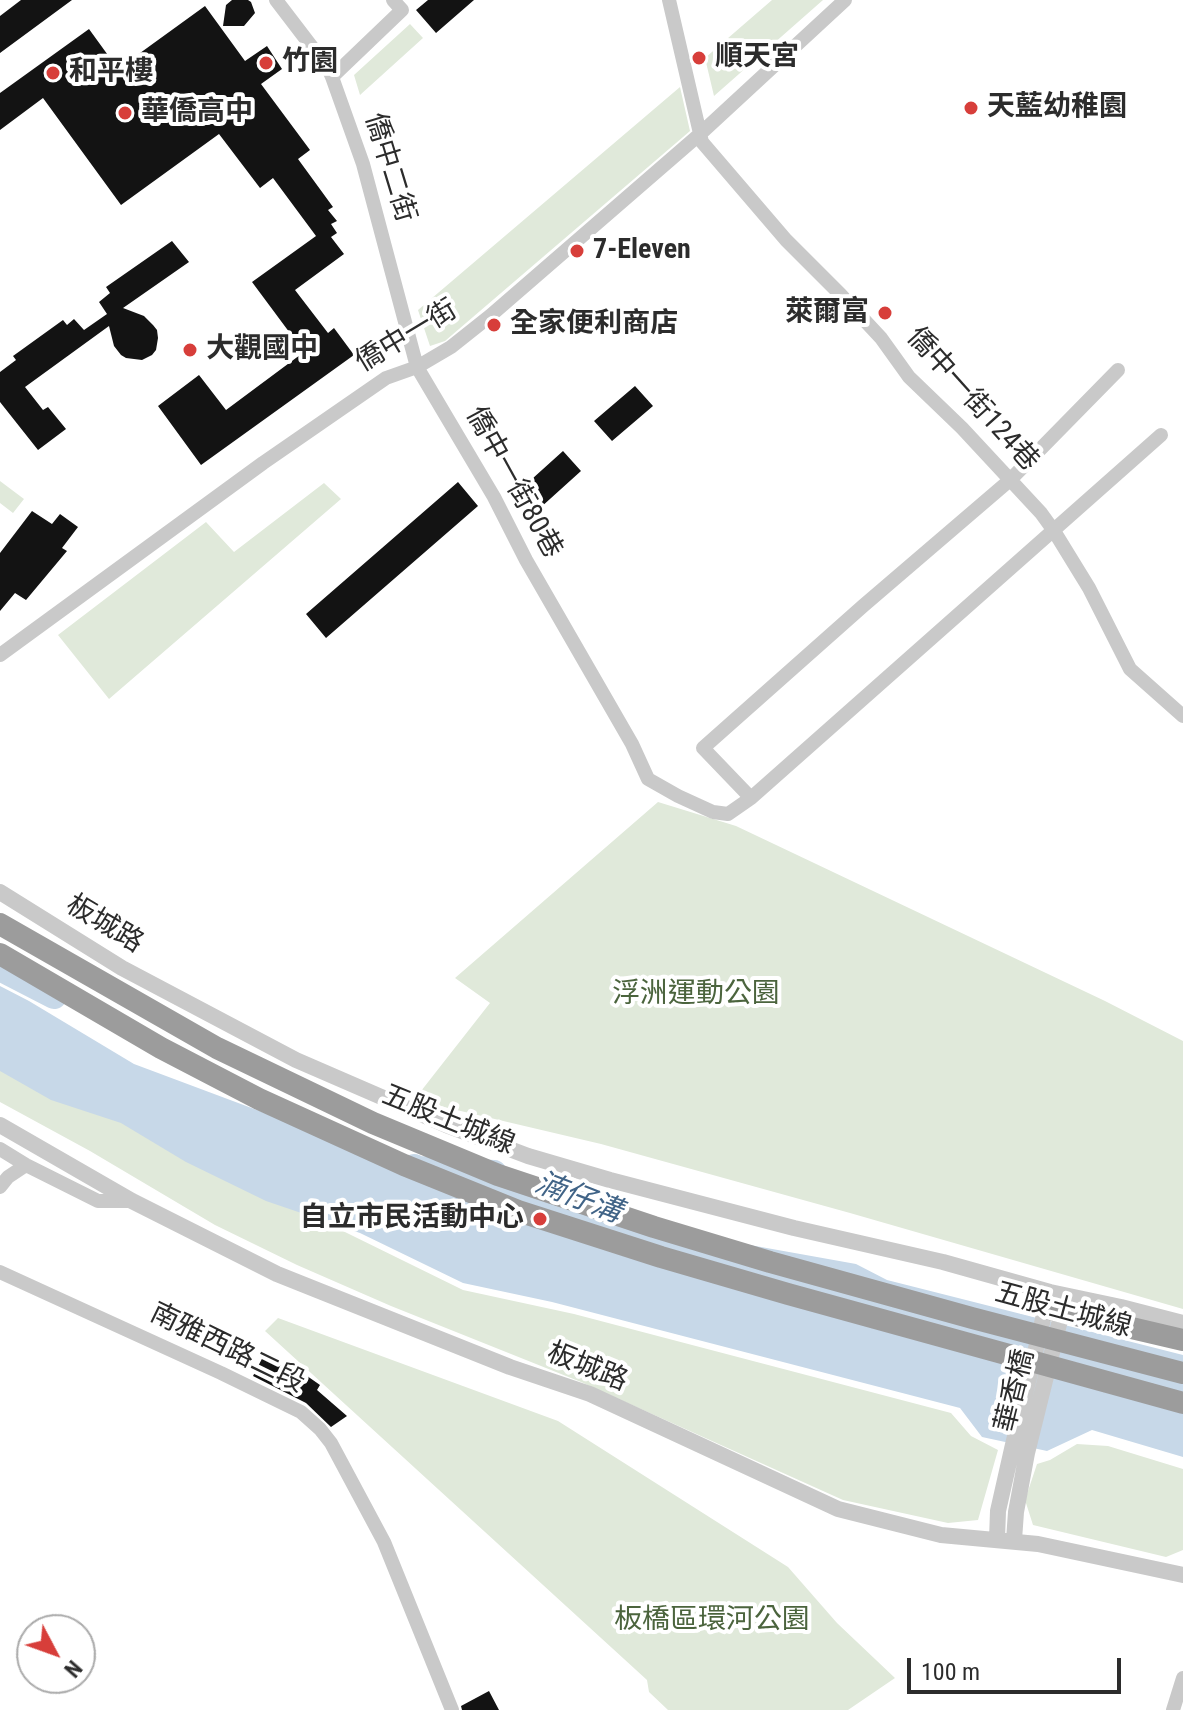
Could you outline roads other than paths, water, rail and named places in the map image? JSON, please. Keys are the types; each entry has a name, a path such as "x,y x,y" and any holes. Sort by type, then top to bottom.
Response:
{"highway":[{"name":"五股土城線","path":"0,924 217,1048 373,1123 498,1175 770,1262 1183,1373"},
{"name":"五股土城線","path":"0,954 161,1048 259,1099 404,1165 518,1211 788,1294 1183,1403"},
{"path":"1055,1306 1183,1340"}],"street":[{"name":"僑中二街","path":"276,0 332,77 363,164 417,367"},
{"path":"332,77 402,10 393,0"},
{"path":"669,0 700,134"},
{"name":"僑中一街","path":"1,652 386,378 417,367 451,347 700,134 845,0"},
{"name":"僑中一街124巷","path":"700,134 702,142 786,240 881,338 909,377 962,428 1041,513 1089,588 1130,669 1183,716"},
{"name":"僑中一街80巷","path":"417,367 494,497 526,560 632,744 648,779 713,812 728,814 751,798 1161,435"},
{"path":"751,798 703,748 1010,480 1118,370"},
{"name":"板城路","path":"0,892 122,968 283,1053 446,1125 528,1156 794,1228 943,1262 1055,1306 1183,1323"},
{"name":"板城路","path":"0,1125 132,1201 277,1274 510,1367 590,1394 838,1509 941,1535 1005,1540 1084,1553 1183,1575"},
{"path":"0,1149 98,1201 132,1201"},
{"path":"0,1187 8,1177 26,1165"},
{"name":"南雅西路二段","path":"0,1272 287,1405 301,1412 320,1429 331,1443 384,1542 452,1710"},
{"name":"華香橋","path":"1005,1540 1016,1512 1019,1451 1055,1306"},
{"path":"1173,1710 1183,1678"}],"water":[{"path":"0,986 134,1064 281,1119 372,1158 496,1182 722,1240 856,1264 887,1280 1183,1355 1183,1457 1092,1430 1047,1451 982,1437 960,1408 552,1302 463,1283 360,1233 266,1201 186,1162 121,1123 51,1100 0,1071"}],"waterway":[{"name":"湳仔溝","path":"0,968 54,996"},
{"name":"湳仔溝","path":"414,1167 494,1173"}],"place":[{"name":"順天宮","path":"699,58"},
{"name":"竹園","path":"266,63"},
{"name":"和平樓","path":"53,73"},
{"name":"天藍幼稚園","path":"971,108"},
{"name":"華僑高中","path":"125,113"},
{"name":"7-Eleven","path":"577,251"},
{"name":"萊爾富","path":"885,313"},
{"name":"全家便利商店","path":"494,325"},
{"name":"大觀國中","path":"190,350"},
{"name":"自立市民活動中心","path":"540,1219"}],"park label":[{"name":"浮洲運動公園","path":"696,995"},
{"name":"板橋區環河公園","path":"712,1621"}]}
